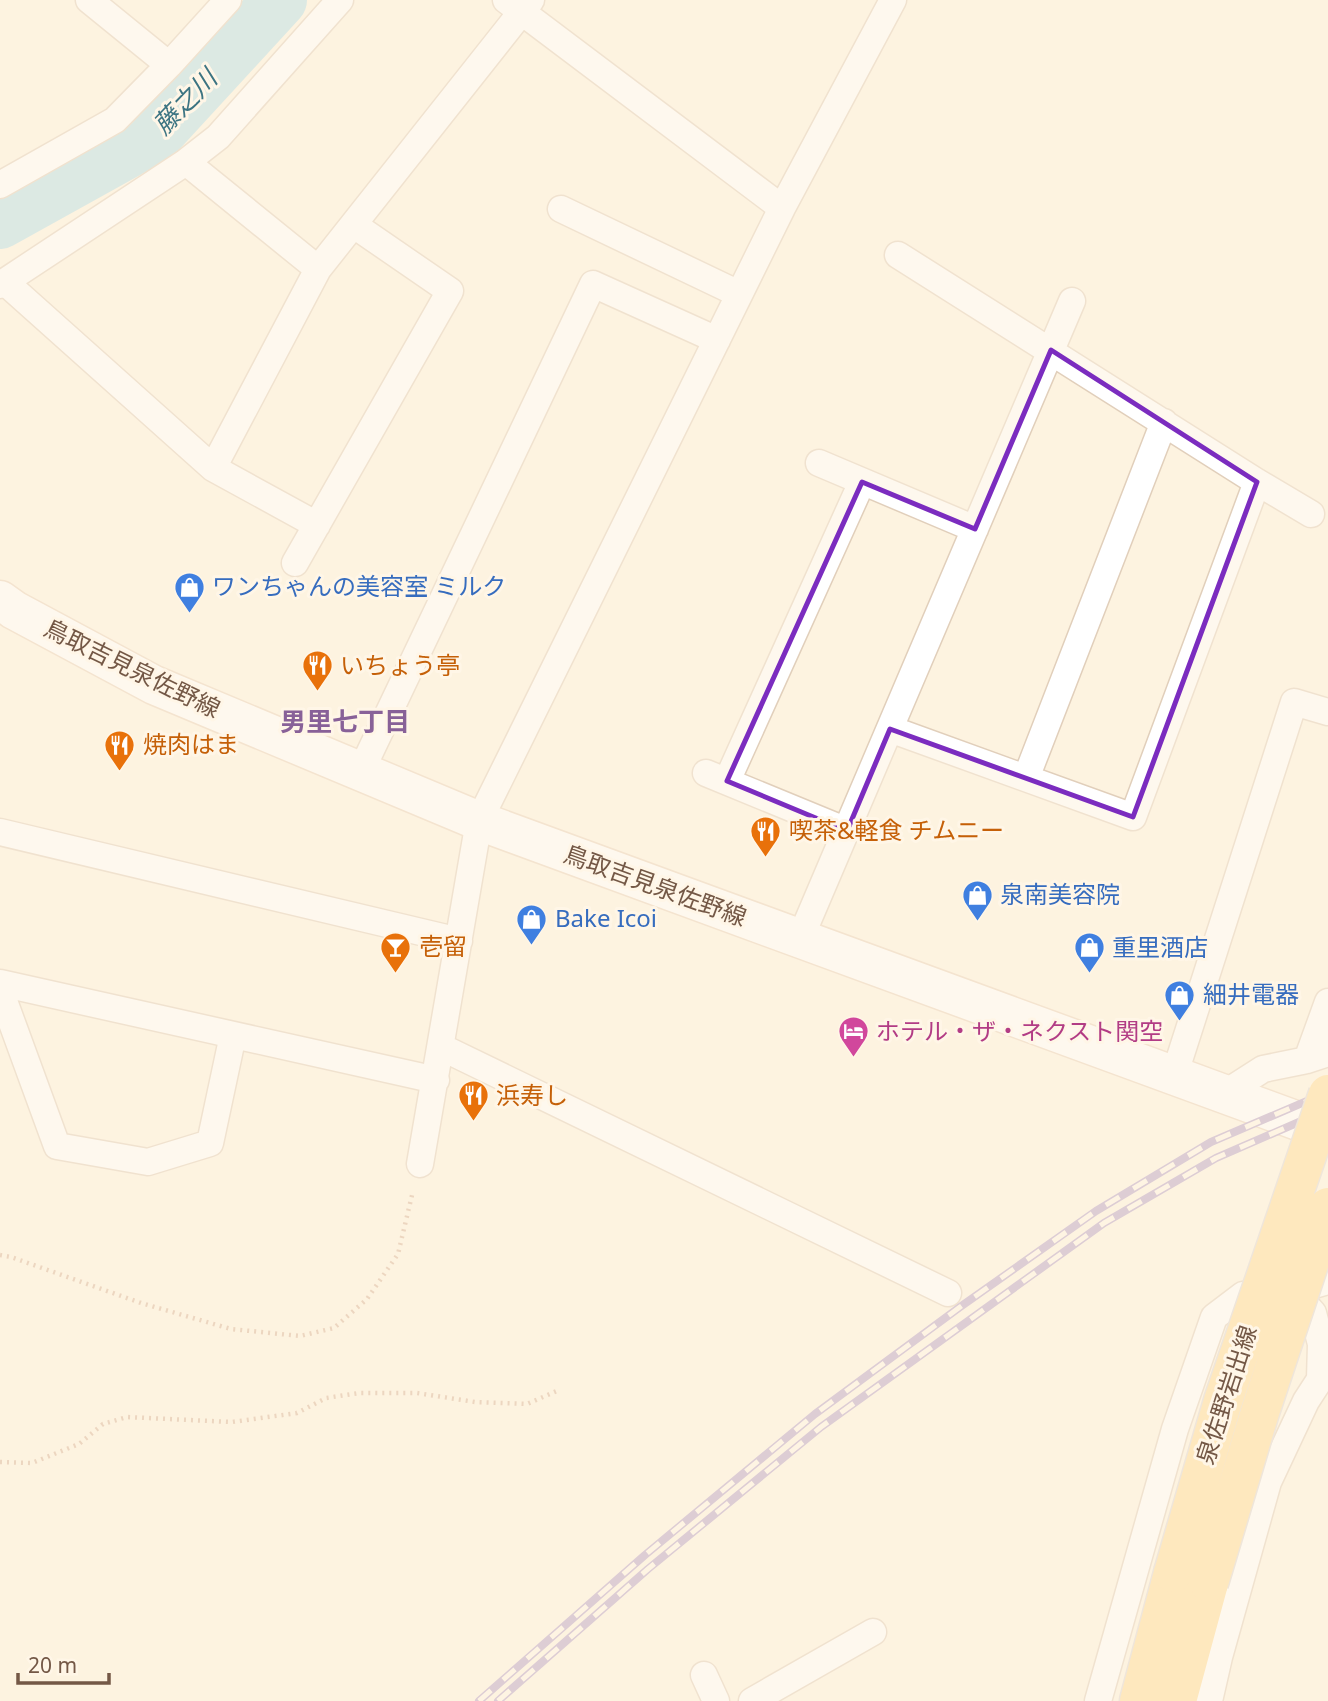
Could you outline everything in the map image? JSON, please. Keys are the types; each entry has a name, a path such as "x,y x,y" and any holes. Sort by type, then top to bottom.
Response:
{"main road":[{"name":"鳥取吉見泉佐野線","path":"0,600 154,685 479,821 1328,1132"},
{"name":"泉佐野岩出線","path":"1177,1701 1191,1578 1223,1401 1328,1094"},
{"name":"泉佐野岩出線","path":"1139,1701 1259,1412 1328,1207"}],"street":[{"path":"89,0 169,65"},
{"path":"0,186 115,120 228,0"},
{"path":"317,525 214,468 3,284 218,138 340,0"},
{"path":"420,1164 479,821 782,208 893,0"},
{"path":"214,468 318,270 520,4 782,208"},
{"path":"186,162 318,270"},
{"path":"561,209 739,294"},
{"path":"295,563 450,291 354,225"},
{"path":"898,255 1257,482 1311,513"},
{"path":"361,771 593,284 717,340"},
{"path":"800,939 1072,301"},
{"path":"1026,778 1164,422"},
{"path":"819,463 975,529"},
{"path":"846,831 716,777 862,482"},
{"path":"890,729 1133,817 1257,482"},
{"path":"1174,1076 1294,702 1328,712"},
{"path":"0,832 459,941"},
{"path":"0,983 436,1080"},
{"path":"0,990 57,1146 148,1162 210,1143 233,1035"},
{"path":"1224,1094 1263,1069 1318,1057 1328,1002"},
{"path":"442,1046 948,1293"},
{"path":"1098,1701 1175,1429 1214,1317 1243,1295 1293,1292 1328,1281"},
{"path":"1209,1701 1268,1482 1306,1401 1324,1373 1321,1344 1313,1313 1293,1292"},
{"path":"1159,1484 1172,1496 1226,1510 1264,1496"},
{"path":"752,1701 873,1632"},
{"path":"705,1675 716,1701"}],"path":[{"path":"0,1255 141,1303 231,1329 300,1336 334,1328 367,1300 398,1254 420,1164"},
{"path":"0,1462 32,1463 79,1444 103,1424 127,1417 232,1422 297,1413 326,1398 359,1393 418,1393 475,1402 527,1404 559,1390"}],"highlighted area":[{"path":"1051,350 1257,482 1133,817 890,729 847,831 727,781 862,482 975,529"}],"waterway":[{"name":"藤之川","path":"0,222 155,136 280,0"}],"railway":[{"path":"479,1701 645,1555 815,1414 960,1307 1096,1211 1211,1142 1328,1092"},
{"path":"498,1701 648,1569 821,1427 1104,1223 1216,1158 1328,1111"}],"place":[{"name":"ワンちゃんの美容室 ミルク","path":"189,614"},
{"name":"いちょう亭","path":"317,693"},
{"name":"焼肉はま","path":"120,772"},
{"name":"喫茶&軽食 チムニー","path":"766,858"},
{"name":"泉南美容院","path":"977,922"},
{"name":"Bake Icoi","path":"532,946"},
{"name":"壱留","path":"396,974"},
{"name":"重里酒店","path":"1089,975"},
{"name":"細井電器","path":"1180,1022"},
{"name":"ホテル・ザ・ネクスト関空","path":"853,1059"},
{"name":"浜寿し","path":"473,1123"}],"district":[{"name":"男里七丁目","path":"345,722"}]}
